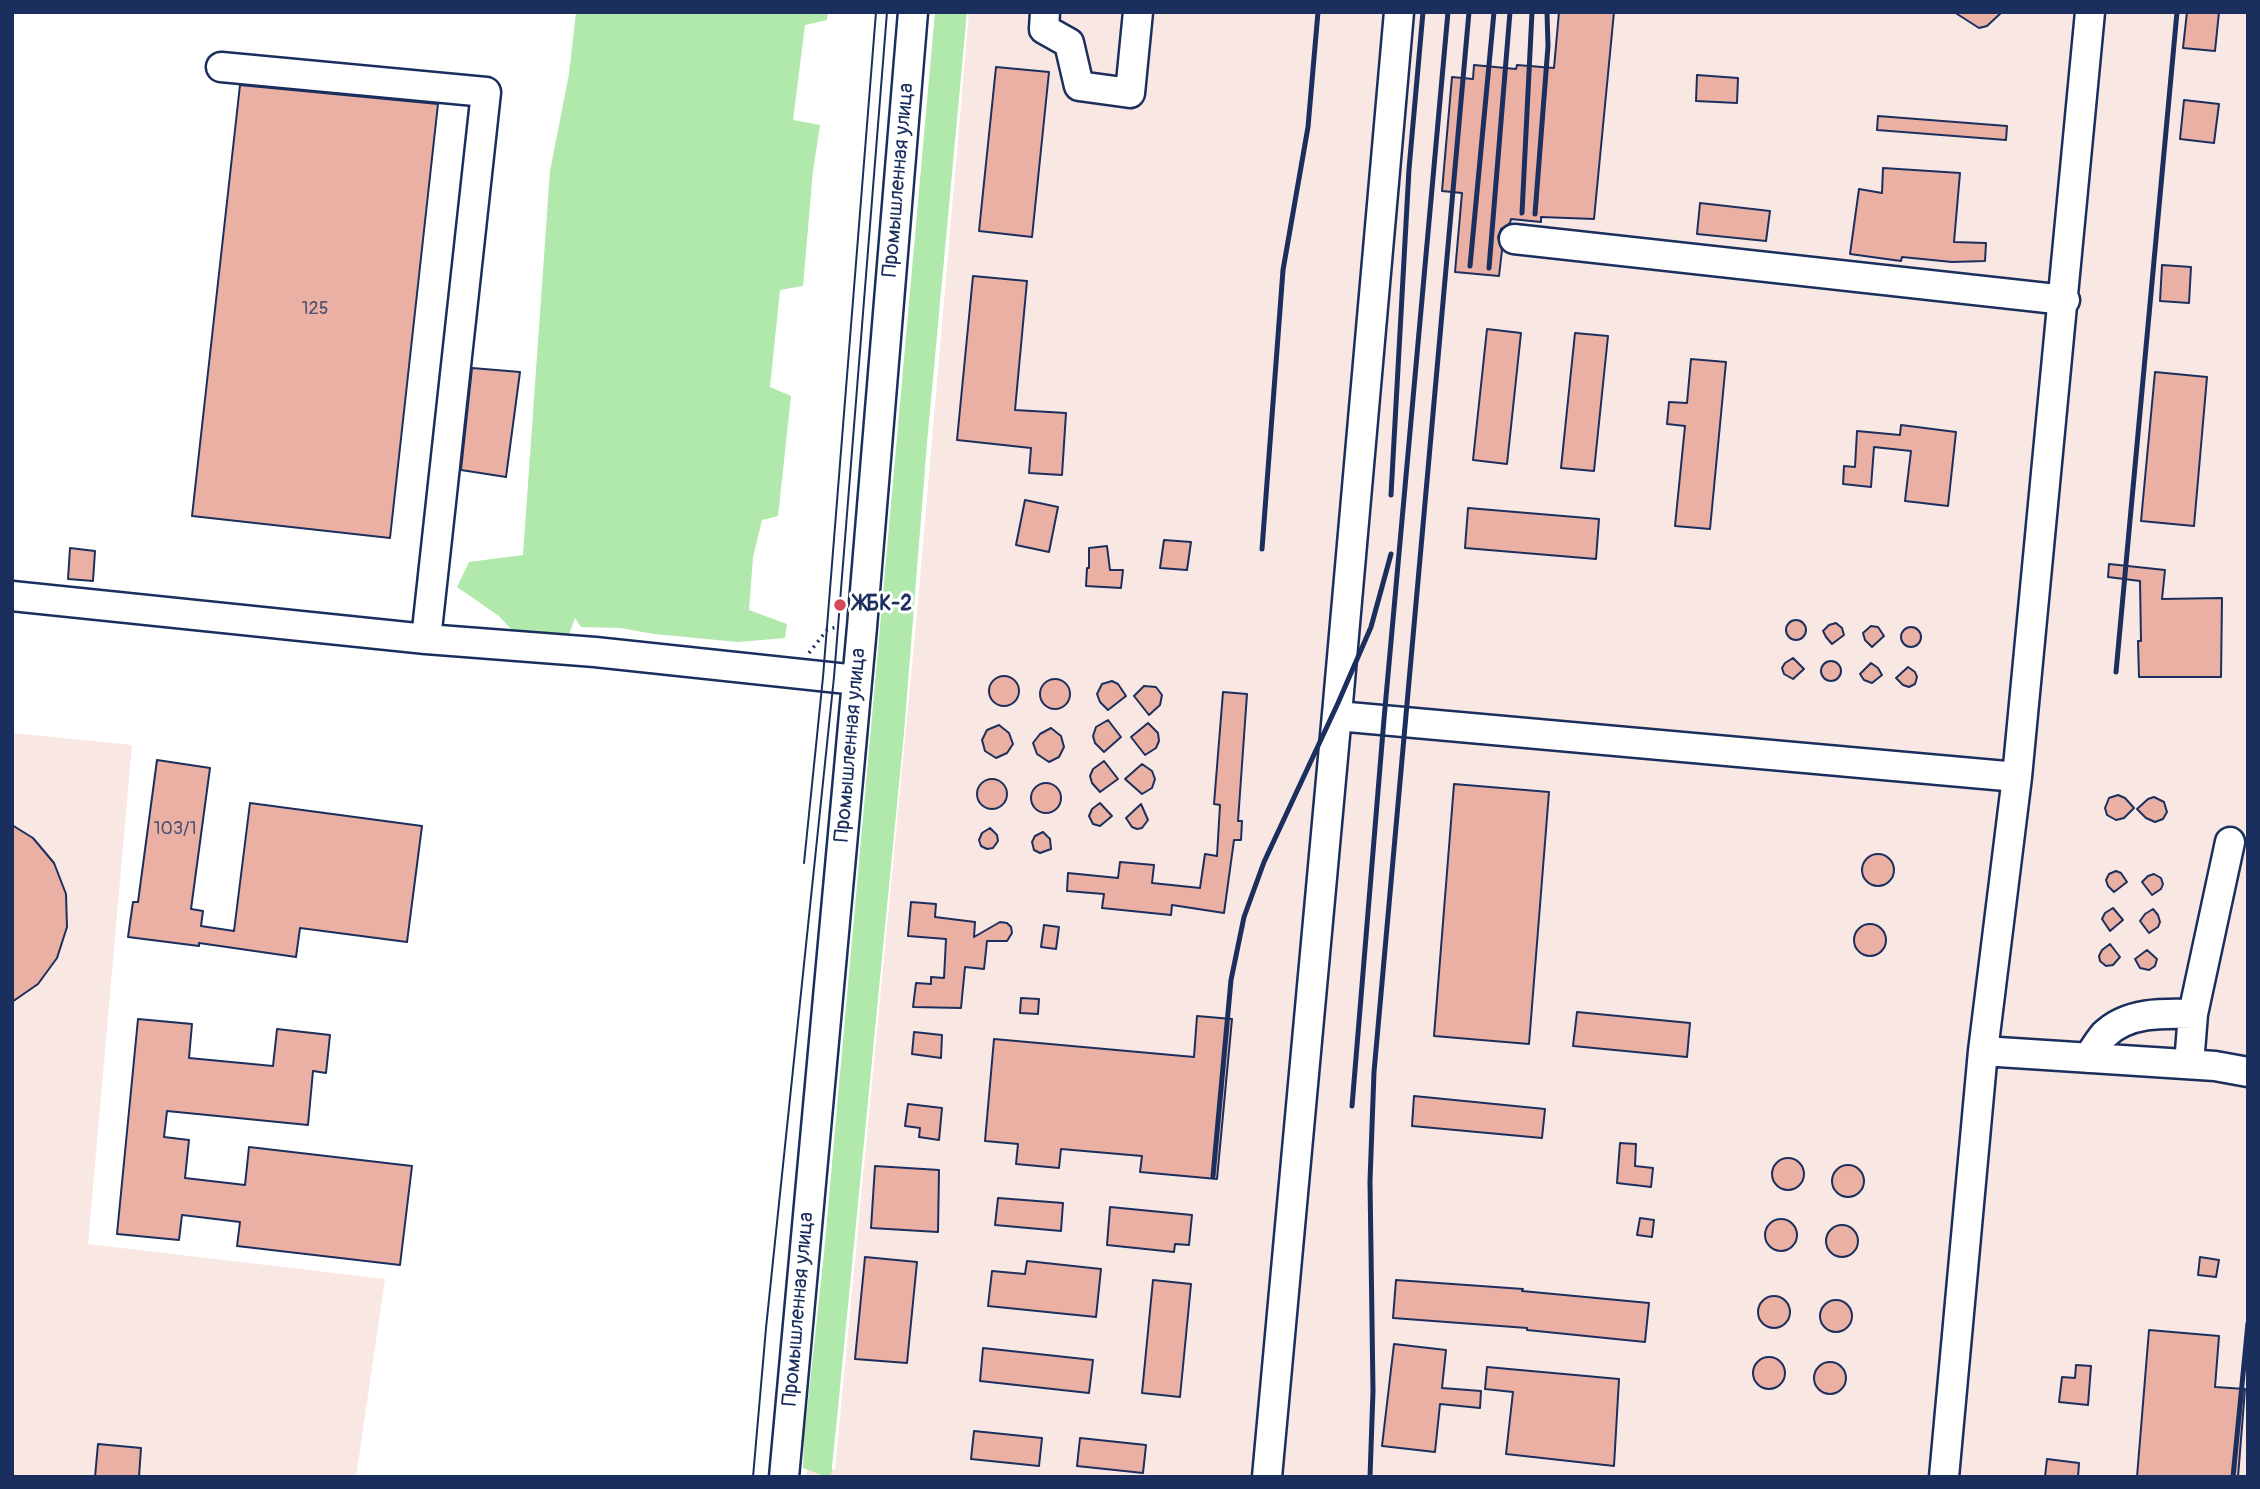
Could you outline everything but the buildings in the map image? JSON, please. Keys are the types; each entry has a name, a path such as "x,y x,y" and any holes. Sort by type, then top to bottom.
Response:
{"street":[{"name":"Промышленная улица","path":"784,1477 857,680 913,12"},
{"path":"1045,12 1044,29 1069,43 1079,86 1130,93 1138,12"},
{"path":"1267,1477 1399,12"},
{"path":"1944,1477 1983,1051 2018,777 2090,12"},
{"path":"221,67 486,92 426,639"},
{"path":"1514,239 2065,300"},
{"path":"12,596 857,680"},
{"path":"1337,716 2018,777"},
{"path":"2189,1065 2193,1014 2230,842"},
{"path":"2088,1058 2105,1034 2128,1019 2163,1013 2193,1014"},
{"path":"1983,1051 2215,1066 2248,1072"}],"path":[{"path":"796,674 827,629 844,625"}],"shaded area":[{"path":"969,12 2248,12 2248,1477 806,1477 807,1466 835,1469 917,613"},
{"path":"12,733 132,745 88,1244 385,1279 356,1477 12,1477"}],"green space":[{"path":"576,12 828,12 827,20 805,25 793,120 820,125 813,171 803,286 780,290 770,387 791,396 778,516 762,520 753,557 749,610 787,624 785,638 738,642 654,634 620,628 581,627 575,618 568,637 519,638 499,616 457,587 469,562 523,555 550,171 569,74"},
{"path":"935,12 967,12 927,443 904,733 831,1477 827,1477 803,1468 804,1438 824,1253"}],"tram line":[{"path":"804,863 823,677 876,12"},
{"path":"753,1477 834,677 887,12"}],"railway":[{"path":"1262,549 1283,270 1308,127 1318,12"},
{"path":"1391,495 1409,169 1423,12"},
{"path":"1352,1106 1448,12"},
{"path":"1370,1477 1373,1391 1370,1181 1374,1072 1469,12"},
{"path":"1470,266 1494,12"},
{"path":"1489,268 1510,12"},
{"path":"1522,213 1532,12"},
{"path":"1535,214 1548,46 1547,12"},
{"path":"2116,672 2177,12"},
{"path":"1213,1176 1231,980 1244,917 1264,862 1371,627 1391,554"},
{"path":"2233,1477 2248,1323"}],"place":[{"name":"ЖБК-2","path":"840,605"}]}
